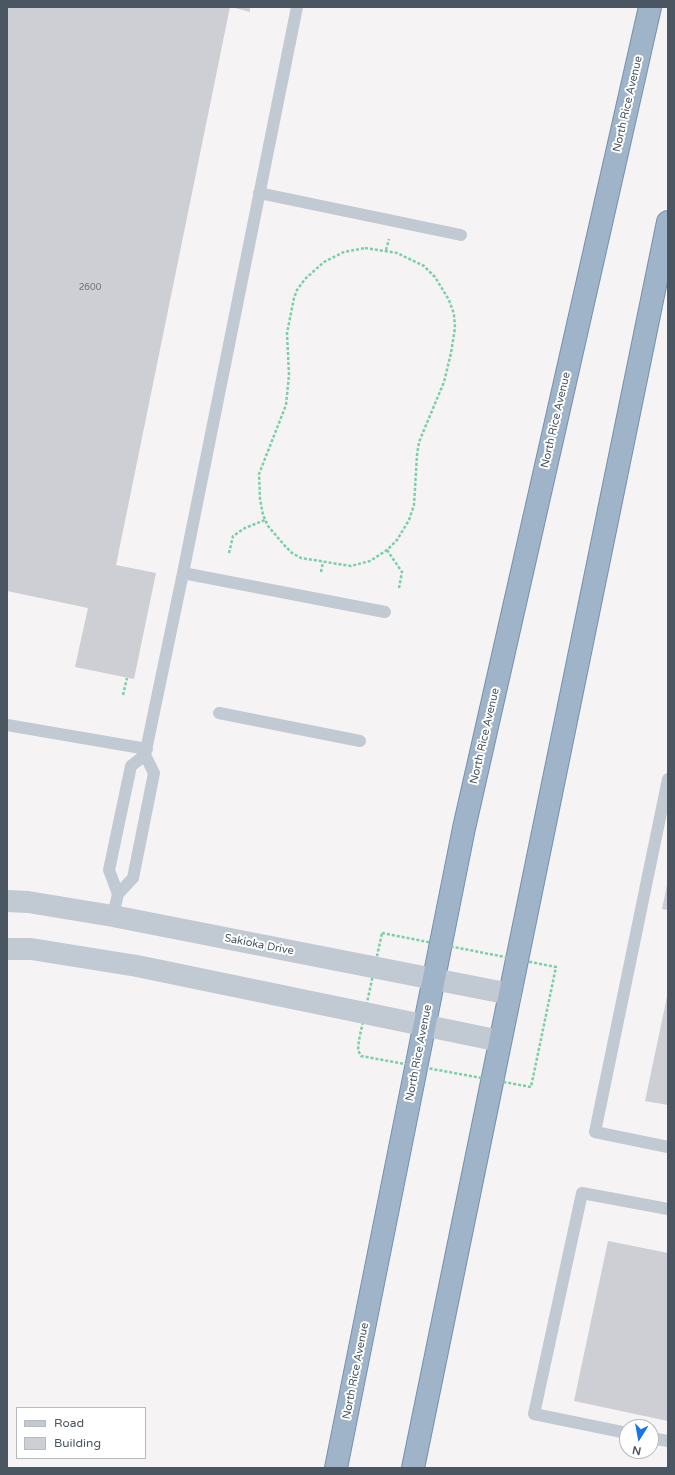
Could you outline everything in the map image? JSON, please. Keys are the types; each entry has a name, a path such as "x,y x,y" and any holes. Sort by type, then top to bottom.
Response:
{"highway":[{"name":"North Rice Avenue","path":"336,1468 465,820 650,7"},
{"path":"413,1468 668,222"}],"street":[{"name":"Sakioka Drive","path":"7,901 28,902 113,916 510,994"},
{"path":"7,949 31,949 137,966 500,1041"}],"lane":[{"path":"113,916 118,894 133,878 154,773 146,752 297,7"},
{"path":"259,193 461,235"},
{"path":"183,573 385,612"},
{"path":"219,713 360,741"},
{"path":"7,725 146,752"},
{"path":"118,894 109,870 131,766 146,752"},
{"path":"668,778 594,1132 668,1147"},
{"path":"619,1431 534,1414 582,1193 668,1209"}],"path":[{"path":"365,248 386,250 424,266 435,277 454,314 455,328 444,382 419,442 414,505 404,530 387,550 370,561 359,565 350,566 301,558 292,553 279,540 265,520 260,499 259,474 286,405 289,375 288,333 294,298 297,290 305,279 324,262 344,252 365,248"},
{"path":"229,553 233,536 245,528 265,520"},
{"path":"387,550 402,572 399,588"},
{"path":"321,572 323,562"},
{"path":"123,695 127,678"}],"building":[{"path":"7,7 230,7 116,565 156,573 134,679 75,667 88,608 7,591"},
{"path":"231,7 250,7 250,12"},
{"path":"668,885 668,910 662,909"},
{"path":"668,992 668,1105 645,1101"},
{"path":"608,1241 668,1253 668,1421 574,1401"}]}
